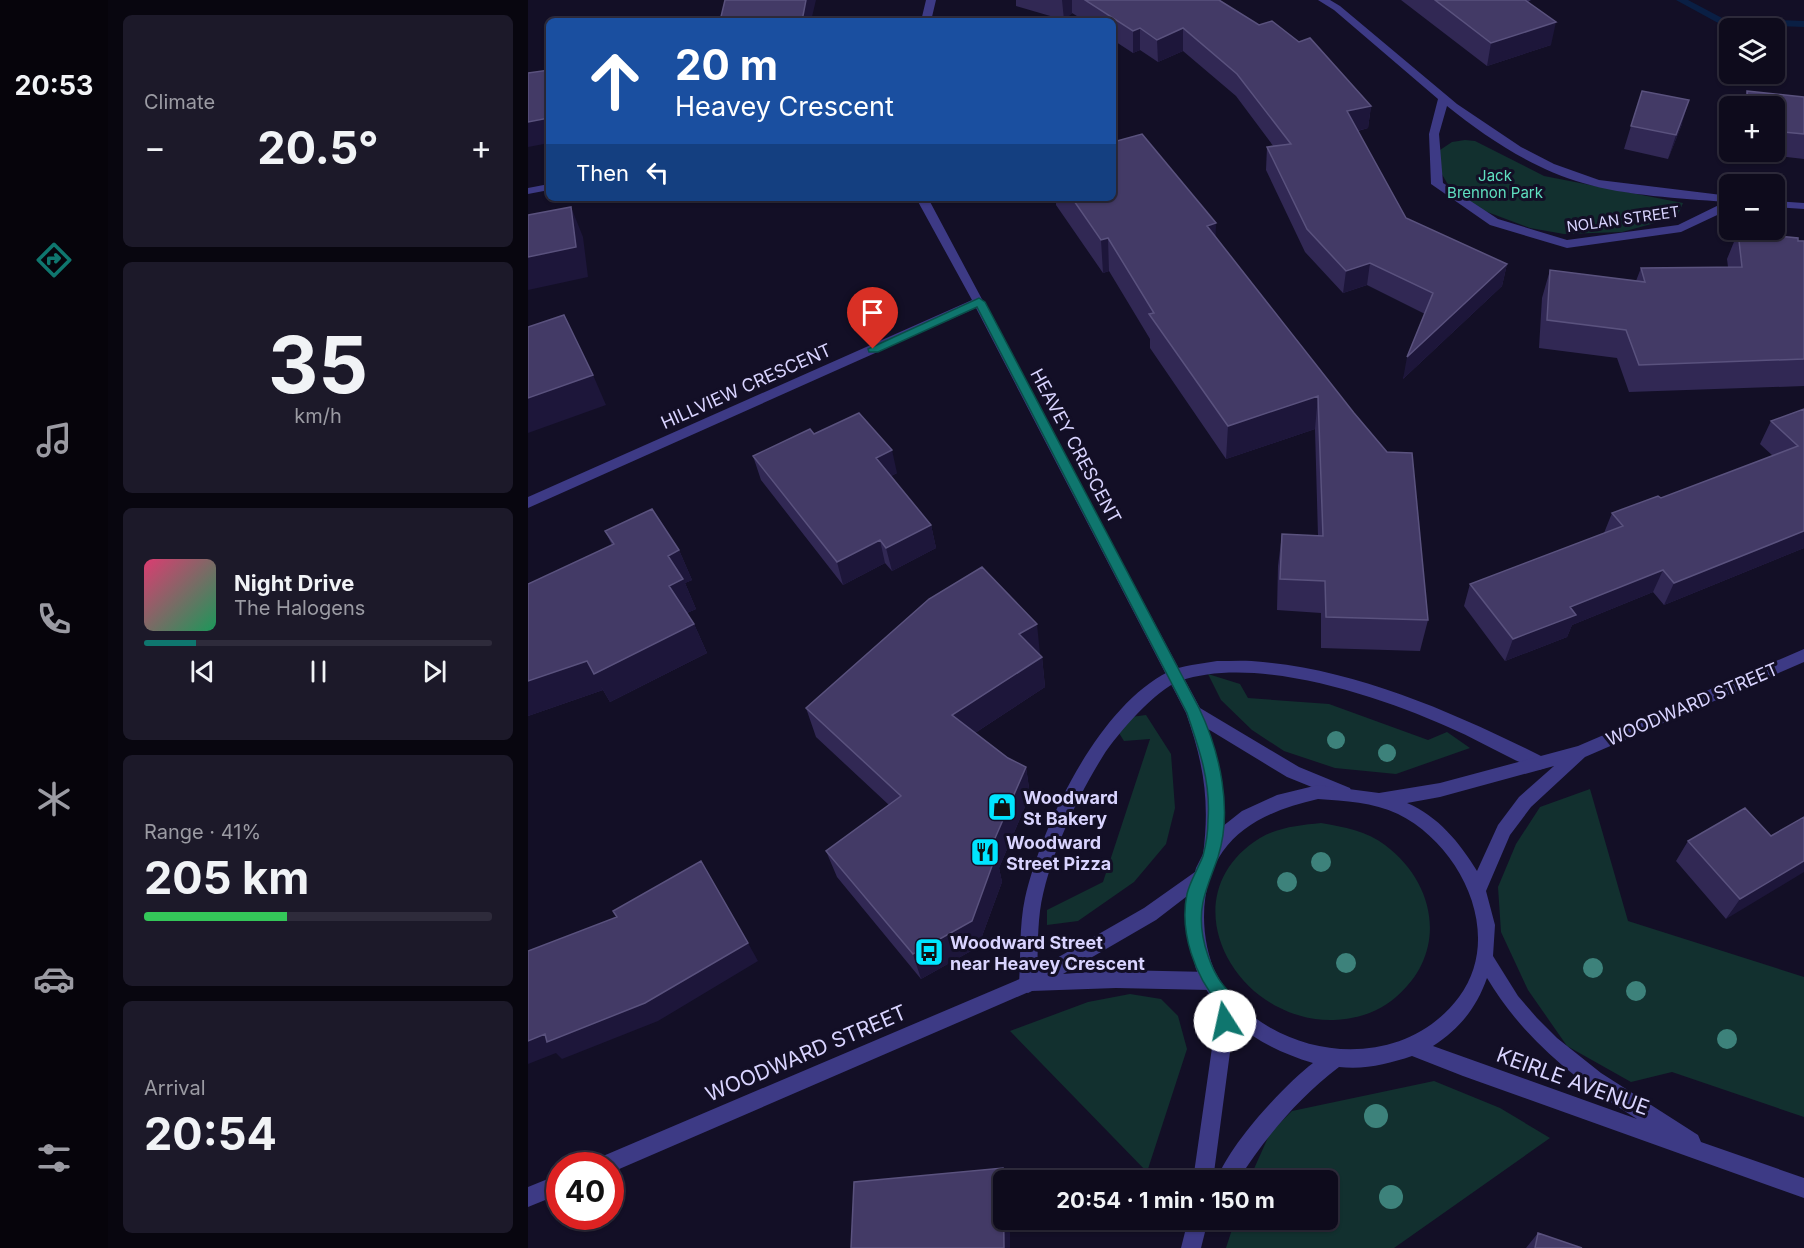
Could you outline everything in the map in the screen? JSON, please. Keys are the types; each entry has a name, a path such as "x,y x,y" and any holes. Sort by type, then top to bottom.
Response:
{"street":[{"path":"927,18 931,0"},
{"name":"NOLAN STREET","path":"1323,0 1337,8 1444,97 1498,136 1544,164 1586,180 1719,201"},
{"name":"NOLAN STREET","path":"1444,97 1434,134 1437,184 1494,222 1567,244 1680,228 1719,208"},
{"path":"528,191 546,188"},
{"name":"HEAVEY CRESCENT","path":"924,201 1194,713 1208,753 1216,793 1216,822 1211,855"},
{"path":"1785,205 1804,206"},
{"name":"HILLVIEW CRESCENT","path":"528,503 979,302"},
{"name":"WOODWARD STREET","path":"1379,801 1440,790 1581,752 1804,655"},
{"path":"1028,984 1033,901 1057,826 1077,785 1104,741 1139,702 1174,676 1210,667 1276,670 1362,687 1456,721 1539,763"},
{"path":"1194,713 1293,772 1345,794"},
{"name":"WOODWARD STREET","path":"1477,891 1504,830 1525,802 1581,752"},
{"path":"1318,792 1345,794 1363,795 1406,810 1443,837 1471,873 1486,915 1485,959 1472,994 1448,1025 1413,1047 1375,1059 1333,1060 1284,1046 1241,1018 1210,981 1195,937 1195,894 1202,875 1211,855 1238,823 1275,801 1318,792"},
{"name":"WOODWARD STREET","path":"624,1157 1028,984 1134,924 1202,875"},
{"name":"KEIRLE AVENUE","path":"1485,959 1512,1002 1539,1033 1575,1065 1612,1092 1717,1158"},
{"name":"WOODWARD STREET","path":"1028,984 1116,979 1210,981"},
{"path":"1204,1170 1228,1002"},
{"name":"KEIRLE AVENUE","path":"1413,1047 1804,1188"},
{"path":"1234,1170 1259,1131 1292,1091 1333,1060"},
{"path":"528,1197 546,1190"},
{"path":"1191,1248 1197,1230"}],"green space":[{"name":"Jack Brennon Park","path":"1475,141 1544,176 1683,203 1677,217 1622,232 1564,234 1530,228 1482,210 1462,197 1447,183 1439,169 1440,150 1452,142"},
{"path":"1208,674 1240,684 1248,698 1329,704 1428,740 1447,732 1470,748 1396,774 1335,768 1284,751 1252,730 1221,700"},
{"path":"1146,715 1171,754 1175,808 1166,844 1134,882 1078,921 1047,925 1047,910 1103,882 1150,739 1124,741 1119,733 1131,717"},
{"path":"1590,789 1628,921 1804,977 1804,1117 1672,1072 1631,1082 1567,1046 1528,990 1501,932 1498,887 1516,844 1540,807"},
{"path":"1321,823 1363,833 1385,845 1403,861 1416,879 1425,899 1430,919 1429,940 1424,960 1413,979 1396,997 1367,1014 1334,1020 1299,1015 1267,1001 1242,979 1225,952 1216,922 1218,891 1232,863 1267,834 1290,827"},
{"path":"1130,994 1161,999 1178,1016 1187,1049 1148,1170 1145,1170 1010,1031 1088,1002"},
{"path":"1434,1081 1500,1108 1550,1138 1394,1248 1226,1248 1232,1230 1338,1230 1338,1170 1253,1170 1270,1133 1292,1111"}],"building":[{"path":"725,0 806,0 803,18 721,18"},
{"path":"1085,0 1219,0 1259,25 1272,21 1299,42 1310,38 1371,106 1347,111 1406,218 1507,264 1407,357 1433,293 1370,263 1346,271 1307,229 1267,147 1291,144 1237,74 1183,28 1157,40 1140,28 1133,31"},
{"path":"1435,0 1525,0 1556,22 1491,43"},
{"path":"546,70 546,119 528,122 528,73"},
{"path":"1642,91 1689,100 1676,135 1631,126"},
{"path":"1747,91 1804,97 1804,134 1785,132 1785,96 1747,96"},
{"path":"1142,134 1216,223 1207,226 1387,452 1412,453 1428,620 1326,617 1325,581 1280,579 1282,534 1323,536 1318,396 1228,426 1149,314 1154,313 1108,238 1101,240 1074,201 1116,201 1116,141"},
{"path":"571,207 576,247 528,257 528,215"},
{"path":"1785,237 1804,241 1804,359 1639,365 1626,330 1547,320 1550,270 1645,282 1641,268 1742,267 1739,240 1785,240"},
{"path":"564,315 593,375 528,398 528,327"},
{"path":"1804,409 1804,531 1674,583 1663,570 1570,607 1576,615 1513,639 1470,584 1623,526 1612,513 1658,496 1661,498 1798,446 1771,421"},
{"path":"859,413 892,450 876,458 931,525 886,548 880,540 837,562 753,456 810,429 814,434"},
{"path":"652,509 679,550 668,556 683,579 669,586 694,624 594,674 587,661 528,681 528,584 614,544 605,531"},
{"path":"982,567 1037,624 1019,634 1042,657 952,715 1008,758 1026,767 989,852 996,855 972,921 913,954 826,851 901,796 806,708 929,599"},
{"path":"1745,808 1771,836 1804,817 1804,861 1740,899 1688,841"},
{"path":"701,861 748,943 645,1003 547,1042 545,1034 528,1041 528,951 617,917 613,911"},
{"path":"1003,1168 1003,1170 993,1170 993,1230 1004,1230 1004,1248 851,1248 854,1182"},
{"path":"1538,1233 1582,1248 1535,1248"}],"waterway":[{"path":"1681,0 1720,21 1804,24"}],"place":[{"name":"Woodward St Bakery","path":"1002,807"},
{"name":"Woodward Street Pizza","path":"985,852"},
{"name":"Woodward Street near Heavey Crescent","path":"929,952"}],"route":[{"path":"873,349 979,302 1194,713 1208,753 1216,793 1216,822 1211,855 1195,894 1195,937 1210,981 1228,1002 1225,1021"}]}
